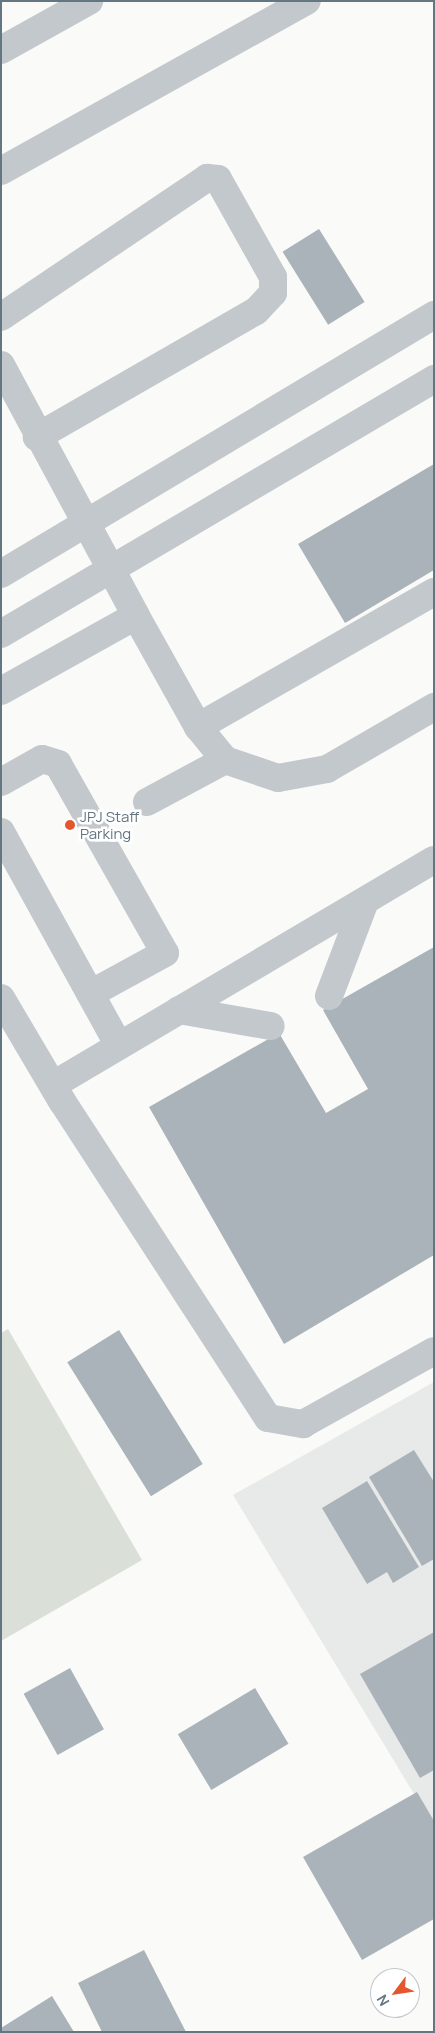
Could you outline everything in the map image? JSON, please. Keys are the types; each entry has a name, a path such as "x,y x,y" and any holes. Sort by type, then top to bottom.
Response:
{"lane":[{"path":"1,50 89,1"},
{"path":"1,171 307,1"},
{"path":"1,317 207,178 218,179 273,277 273,294 256,311 37,437"},
{"path":"1,574 84,522 434,315"},
{"path":"1,366 108,568 198,726 225,760 278,778 327,769 434,707"},
{"path":"1,634 108,568 434,379"},
{"path":"198,726 434,592"},
{"path":"1,691 136,616"},
{"path":"1,782 42,759 58,764 165,953 90,994"},
{"path":"147,802 225,760"},
{"path":"1,832 119,1046"},
{"path":"52,1085 434,860"},
{"path":"329,996 365,901"},
{"path":"1,998 52,1085 268,1418 303,1424 434,1351"},
{"path":"179,1010 270,1026"}],"shaded area":[{"path":"8,1329 142,1560 1,1641 1,1333"},
{"path":"434,1382 434,1827 233,1495"}],"building":[{"path":"319,229 365,302 328,325 283,252"},
{"path":"434,464 434,570 345,623 298,544"},
{"path":"434,947 434,1255 284,1344 149,1107 279,1033 326,1113 368,1089 323,1010"},
{"path":"119,1330 203,1464 151,1496 67,1362"},
{"path":"414,1450 434,1482 434,1559 422,1566 369,1477"},
{"path":"367,1481 419,1567 393,1583 387,1572 367,1584 322,1508"},
{"path":"434,1632 434,1770 420,1778 360,1674"},
{"path":"70,1668 104,1729 58,1755 24,1694"},
{"path":"255,1688 288,1744 211,1790 178,1734"},
{"path":"417,1792 434,1821 434,1919 362,1960 303,1857"},
{"path":"144,1950 186,2032 102,2032 78,1983"},
{"path":"52,1996 74,2032 1,2032 1,2028"}],"place":[{"name":"JPJ Staff Parking","path":"70,825"}]}
